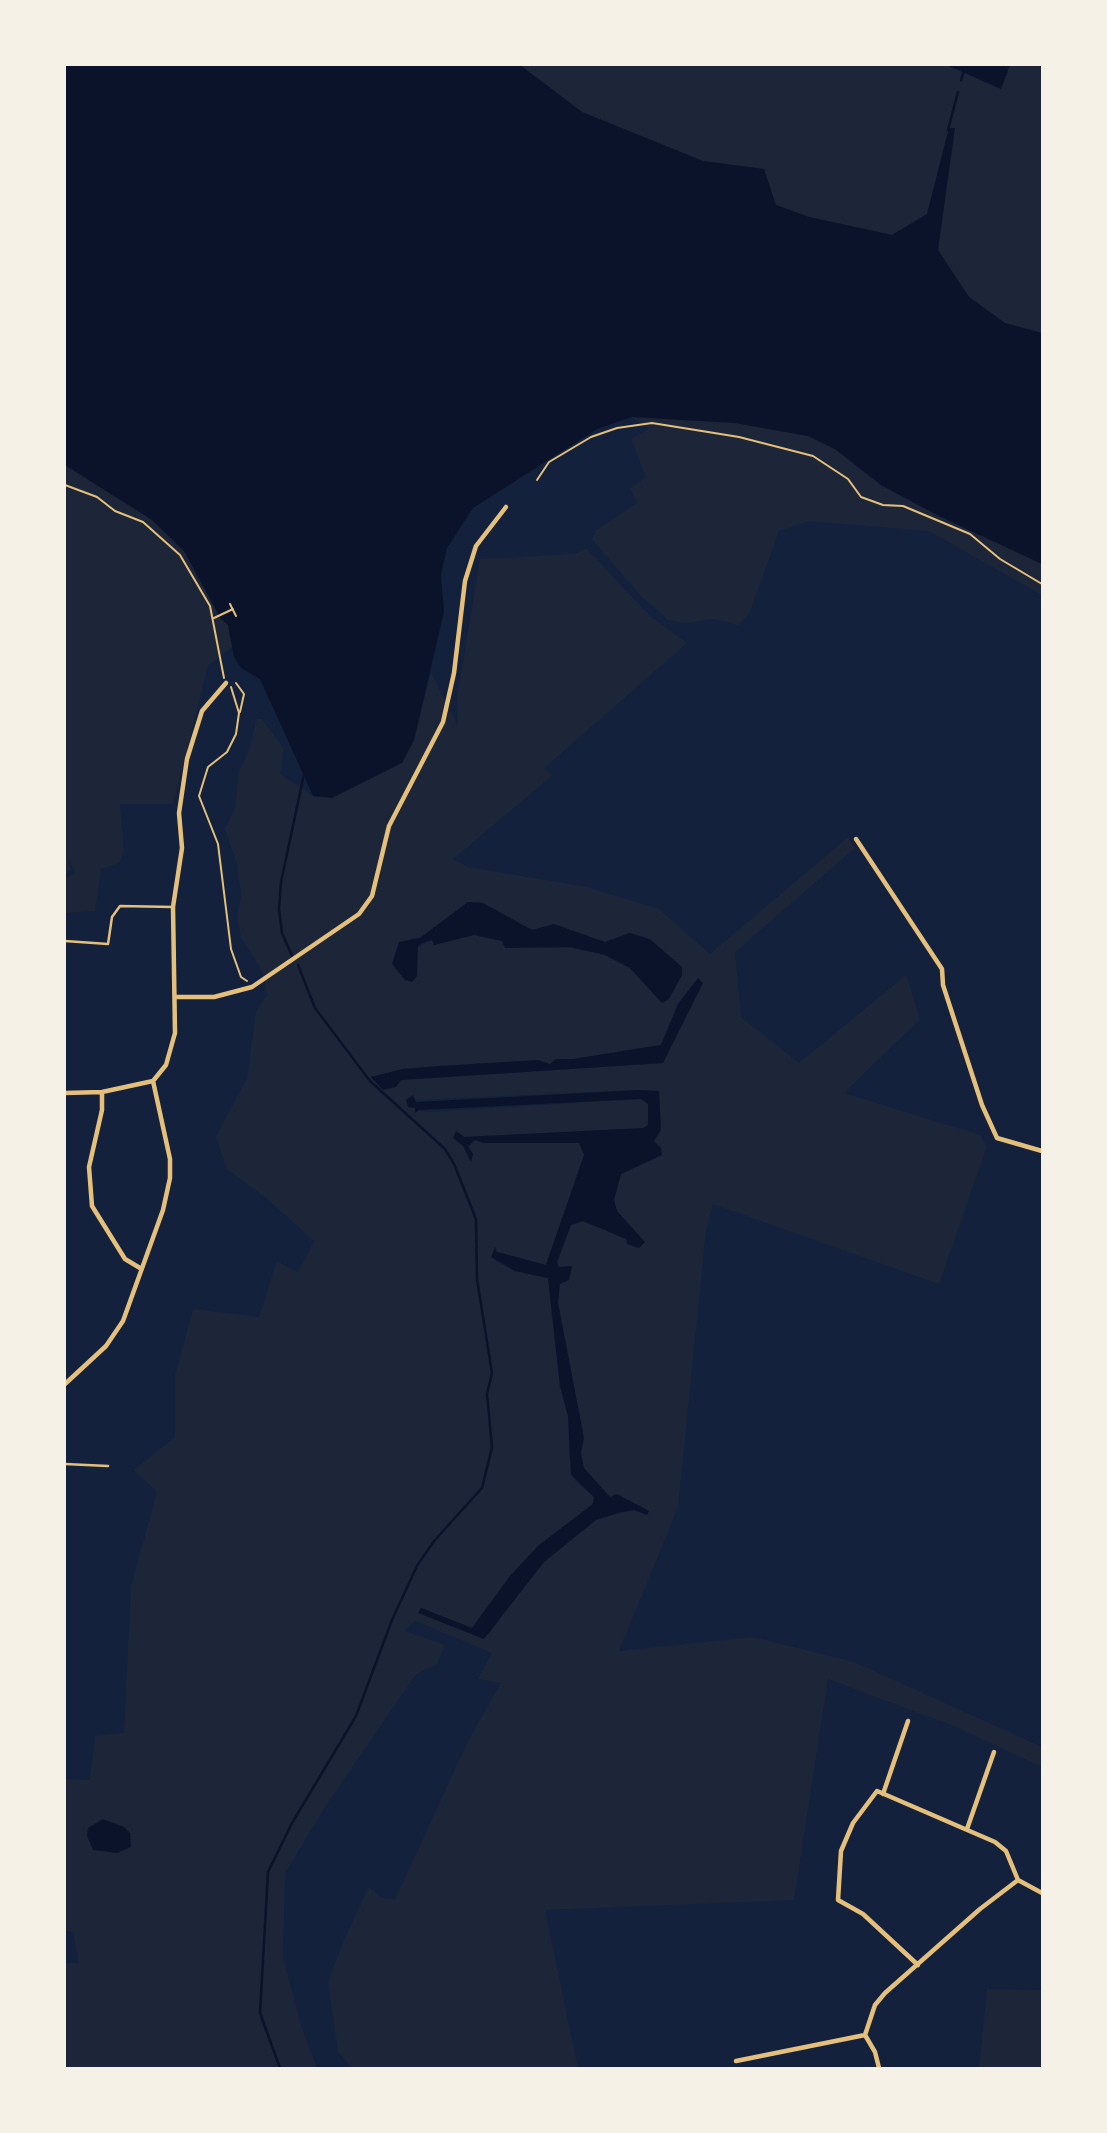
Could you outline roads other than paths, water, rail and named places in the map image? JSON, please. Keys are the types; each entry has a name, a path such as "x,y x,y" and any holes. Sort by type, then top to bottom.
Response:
{"street":[{"path":"175,997 214,997 252,987 359,914 372,896 389,826 443,722 454,673 465,581 476,546 506,507"},
{"path":"65,1093 102,1092 153,1081 162,1074 174,1043 173,907 182,848 179,813 187,759 202,711 226,683"},
{"path":"856,839 943,969 943,985 982,1105 997,1138 1042,1151"},
{"path":"65,1384 115,1335 127,1311 140,1268 157,1229 170,1178 170,1159 153,1081"},
{"path":"102,1092 102,1110 89,1167 92,1206 125,1259 140,1268"},
{"path":"883,1794 908,1721"},
{"path":"967,1829 994,1752"},
{"path":"918,1965 863,1914 838,1900 841,1851 853,1823 877,1791 995,1842 1006,1851 1018,1880 1042,1893"},
{"path":"879,2068 865,2035 875,2005 980,1909 1018,1880"},
{"path":"736,2061 865,2035"}],"lane":[{"path":"65,941 108,944 112,917 120,906 173,907"},
{"path":"65,1464 108,1466"}],"waterway":[{"path":"961,80 966,65"},
{"path":"948,130 958,92"},
{"path":"293,958 282,933 279,909 281,882 304,774"},
{"path":"280,2068 260,2013 268,1872 292,1823 356,1716 392,1620 417,1566 434,1541 482,1488 492,1447 487,1394 492,1373 477,1279 476,1219 454,1164 445,1149 370,1081 315,1008 298,965"}]}
